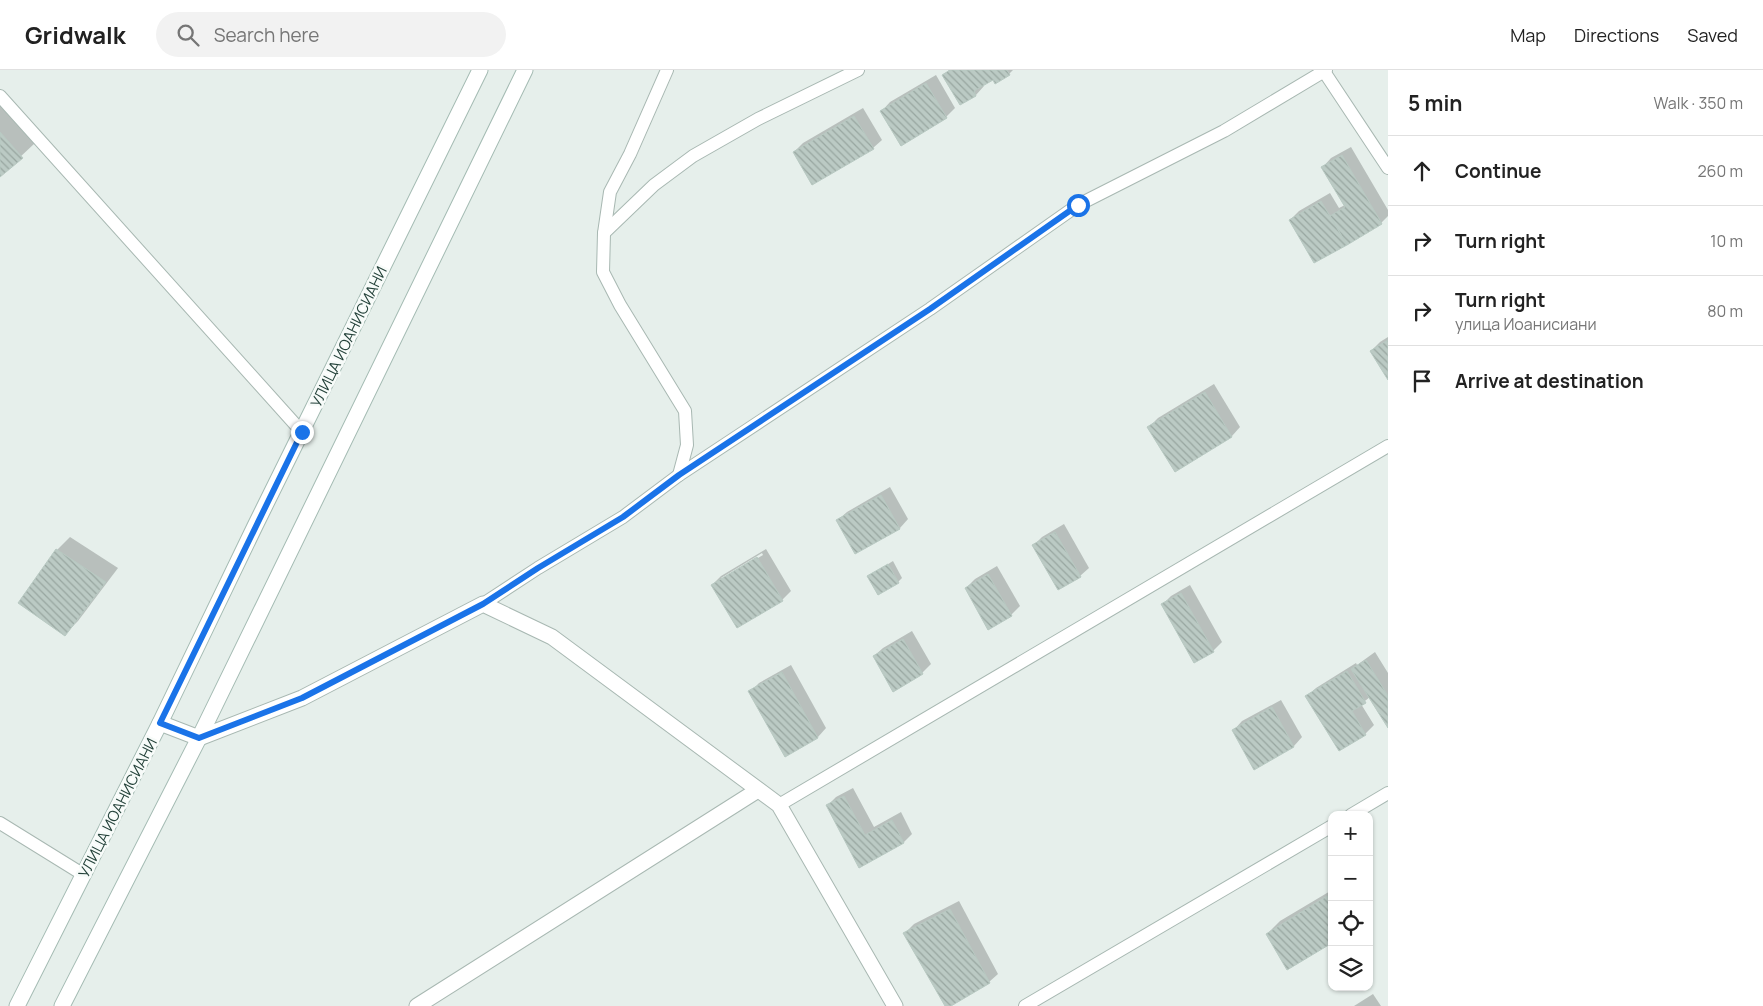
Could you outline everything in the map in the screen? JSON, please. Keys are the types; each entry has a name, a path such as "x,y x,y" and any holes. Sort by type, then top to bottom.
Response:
{"main road":[{"name":"УЛИЦА ИОАНИСИАНИ","path":"17,1006 160,723 480,70"},
{"path":"62,1006 199,738 525,70"},
{"path":"160,723 199,738 302,698 483,604 552,637 779,805 895,1006"},
{"path":"417,1006 758,790"}],"lane":[{"path":"667,70 630,154 610,192 604,233 603,272 620,305 685,411 687,445 679,475"},
{"path":"604,233 654,185 694,156 758,119 858,70"},
{"path":"483,604 538,568 623,517 679,475 930,309 1078,205 1224,131 1324,70 1388,168"},
{"path":"0,96 302,432"},
{"path":"779,805 1388,446"},
{"path":"1358,811 1388,793"},
{"path":"0,823 84,875"},
{"path":"1025,1006 1328,828"}],"building":[{"path":"950,70 1007,70 1010,75 995,84 993,80 974,91 976,96 960,105 942,75"},
{"path":"926,83 947,118 901,146 880,111"},
{"path":"854,116 874,149 812,185 793,152"},
{"path":"0,132 23,158 0,177"},
{"path":"1342,155 1382,224 1347,245 1330,216 1345,207 1321,167"},
{"path":"1321,201 1347,245 1314,263 1289,220"},
{"path":"1388,340 1388,380 1370,351"},
{"path":"1205,392 1232,437 1175,472 1147,427"},
{"path":"881,495 900,529 855,554 836,520"},
{"path":"1055,532 1081,577 1058,590 1032,545"},
{"path":"56,549 106,582 65,636 18,603"},
{"path":"757,557 783,601 737,628 711,585"},
{"path":"888,564 899,583 878,595 867,576"},
{"path":"988,574 1012,616 988,630 965,588"},
{"path":"1181,593 1214,652 1194,663 1161,604"},
{"path":"903,639 923,674 893,692 873,656"},
{"path":"1366,660 1388,696 1388,728 1351,669"},
{"path":"1347,671 1366,703 1352,711 1366,735 1339,751 1305,696"},
{"path":"782,672 818,738 785,757 748,691"},
{"path":"1272,707 1294,747 1254,770 1232,730"},
{"path":"844,796 865,835 892,820 904,843 859,868 826,805"},
{"path":"1327,896 1328,898 1328,945 1287,970 1266,934"},
{"path":"950,909 990,983 951,1006 945,1006 903,933"}],"route":[{"path":"302,432 160,723 199,738 302,698 483,604 538,568 623,517 679,475 930,309 1078,205"}]}
